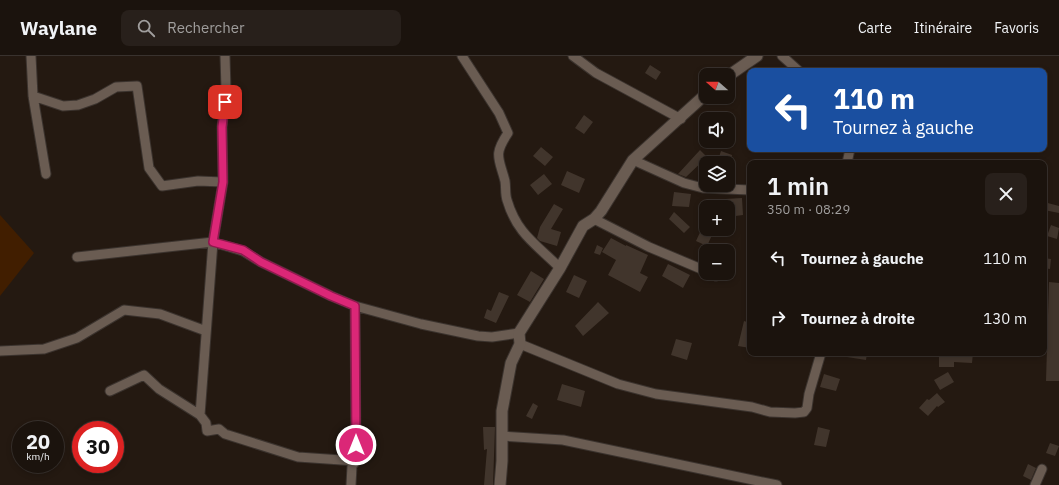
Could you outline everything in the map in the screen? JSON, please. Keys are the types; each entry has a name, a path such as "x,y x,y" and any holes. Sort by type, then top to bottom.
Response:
{"street":[{"path":"31,56 33,96 46,174"},
{"path":"200,415 213,242 223,182 222,127 226,89 225,56"},
{"path":"462,56 499,113 508,133 501,144 498,161 505,182 506,198 513,218 519,229 527,238 560,268"},
{"path":"573,56 596,73 681,119"},
{"path":"735,71 757,56"},
{"path":"782,56 796,68"},
{"path":"33,96 63,106 78,105 95,99 116,86 137,86 149,168 162,186 198,181 223,182"},
{"path":"500,485 502,461 502,411 510,363 520,338 583,226 601,211 633,160 681,119 699,101"},
{"path":"633,160 684,183 703,188 747,190"},
{"path":"594,218 649,247 699,268"},
{"path":"77,257 213,242 243,250 261,262 355,306 420,324 478,336 520,338 618,384 656,394 752,407 770,412 804,412 807,408 809,394 820,356"},
{"path":"351,485 352,466 356,461 355,306"},
{"path":"0,351 44,349 77,338 124,310 160,314 206,331"},
{"path":"110,391 144,375 159,388 200,415 206,423 207,431 219,429 225,434 298,457 356,461"},
{"path":"502,436 563,440 776,485"},
{"path":"1035,485 1042,469"}],"shaded area":[{"path":"0,215 34,253 0,296"}],"building":[{"path":"650,65 661,72 656,80 645,73"},
{"path":"584,115 593,122 584,134 575,128"},
{"path":"541,147 553,157 545,166 533,156"},
{"path":"700,150 706,156 699,156 699,165 686,177 678,174"},
{"path":"721,151 732,155 732,156 719,156"},
{"path":"567,171 585,179 579,193 561,185"},
{"path":"544,174 552,184 538,195 530,185"},
{"path":"674,192 691,194 689,207 672,206"},
{"path":"742,198 743,215 735,216 735,200 725,199"},
{"path":"1047,203 1059,206 1059,213 1047,211"},
{"path":"554,204 563,209 551,229 561,232 557,246 540,241 537,238 540,227"},
{"path":"674,212 690,227 684,233 669,219"},
{"path":"1051,225 1059,228 1057,239 1047,236"},
{"path":"699,234 699,236 712,236 708,244 703,244 696,241"},
{"path":"611,238 648,255 640,273 648,277 640,292 608,275 616,260 602,252"},
{"path":"597,245 603,248 600,255 594,253"},
{"path":"1047,258 1051,259 1050,269 1047,268"},
{"path":"668,264 690,275 683,288 662,276"},
{"path":"531,271 544,279 530,302 517,295"},
{"path":"574,275 587,281 579,298 566,292"},
{"path":"1049,282 1059,283 1059,381 1046,381"},
{"path":"499,292 509,296 496,323 484,318 487,309 491,311"},
{"path":"598,302 609,313 583,336 575,326"},
{"path":"744,321 747,322 747,348 738,346"},
{"path":"676,339 692,343 687,360 671,355"},
{"path":"847,356 867,356 866,360"},
{"path":"939,356 973,356 972,363 954,362 954,367 939,367"},
{"path":"948,372 954,382 940,390 934,380"},
{"path":"824,374 840,379 836,391 820,387"},
{"path":"562,384 585,391 581,407 557,400"},
{"path":"937,393 945,402 938,407 937,406 928,416 919,408 927,399 929,400"},
{"path":"533,403 538,406 532,419 526,416"},
{"path":"483,427 495,427 493,485 484,485 487,449 484,450"},
{"path":"818,427 830,430 826,447 814,445"},
{"path":"1050,443 1059,446 1055,456 1046,453"},
{"path":"1028,464 1036,468 1031,480 1023,476"}],"route":[{"path":"225,102 222,127 223,182 213,242 243,250 261,262 355,306 356,445"}]}
